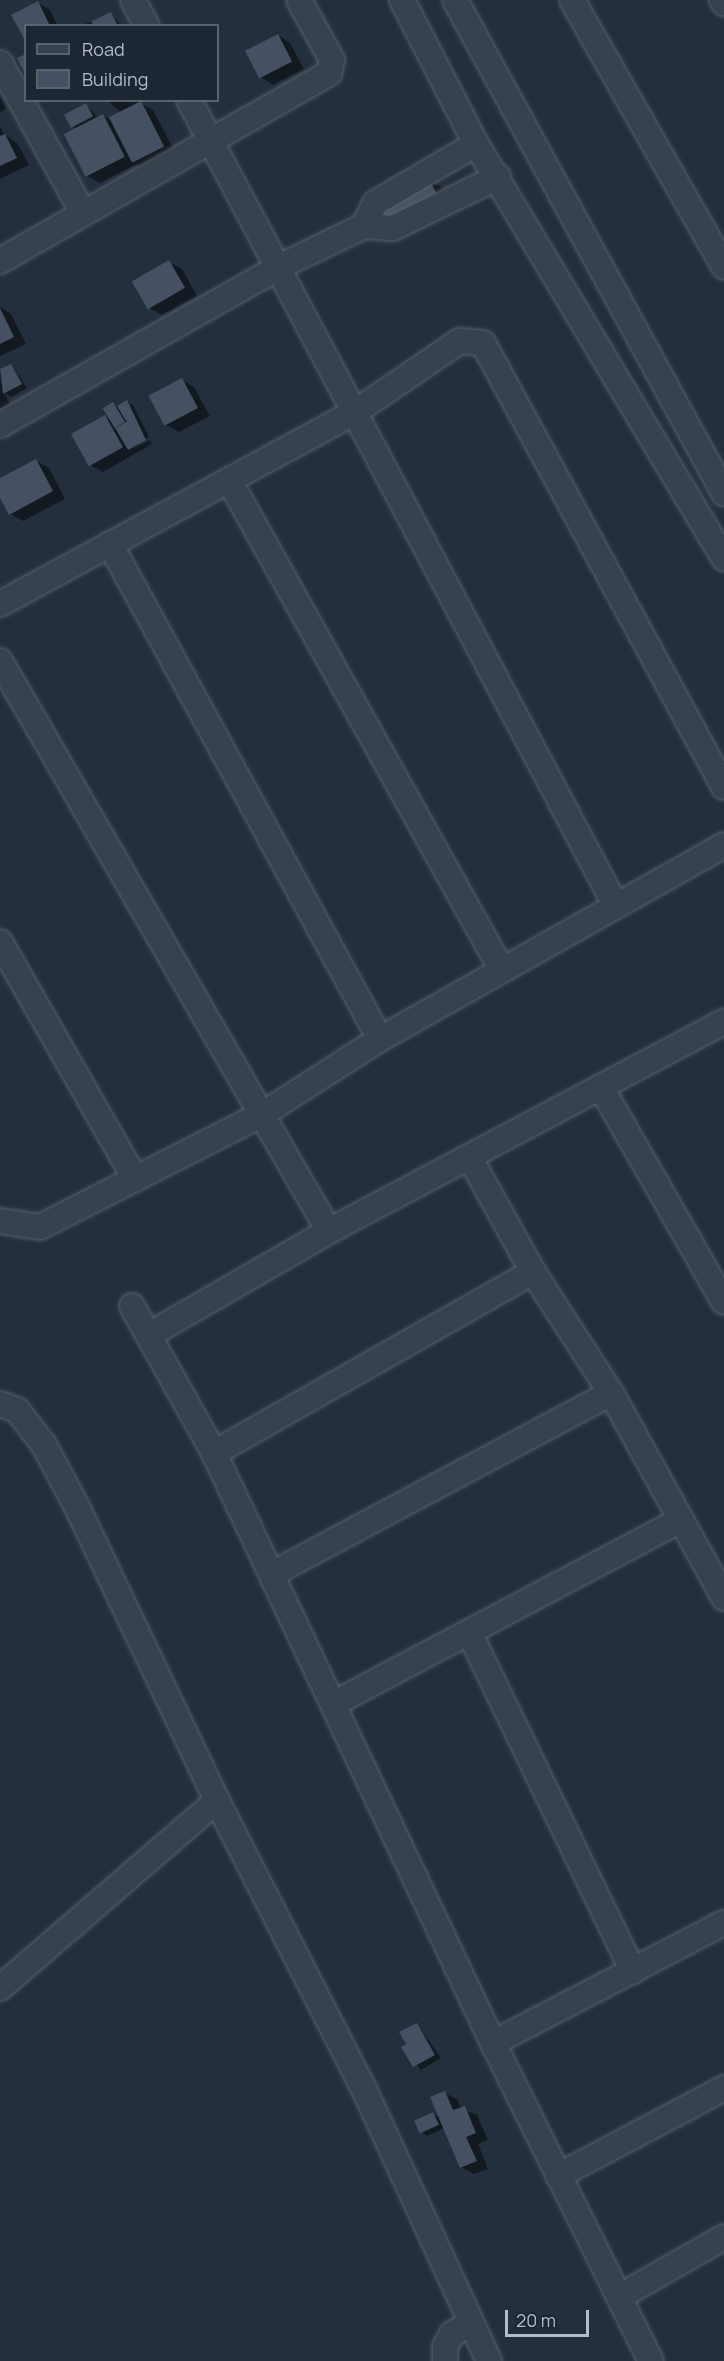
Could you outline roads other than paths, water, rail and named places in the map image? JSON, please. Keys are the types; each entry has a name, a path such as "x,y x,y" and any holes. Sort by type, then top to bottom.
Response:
{"street":[{"path":"133,0 146,24"},
{"path":"0,261 82,211 329,73 332,60 299,0"},
{"path":"402,0 477,144 724,559"},
{"path":"455,0 717,464 724,493"},
{"path":"572,0 724,267"},
{"path":"0,63 82,211"},
{"path":"190,102 616,906"},
{"path":"364,226 375,203 477,144"},
{"path":"0,425 279,267 364,226 393,228 498,177"},
{"path":"0,604 355,412 460,341 483,343 724,787"},
{"path":"229,480 502,970"},
{"path":"110,544 380,1039"},
{"path":"0,662 329,1231"},
{"path":"0,1221 40,1227 263,1114 380,1039 724,845"},
{"path":"0,942 135,1179"},
{"path":"149,1335 329,1231 602,1089 724,1022"},
{"path":"602,1089 724,1302"},
{"path":"470,1158 533,1272 611,1393 724,1598"},
{"path":"214,1453 533,1272"},
{"path":"132,1306 214,1453 335,1703 493,2043 651,2361"},
{"path":"272,1574 611,1393"},
{"path":"0,1404 17,1410 44,1445 217,1801 363,2087 469,2324 489,2361"},
{"path":"335,1703 681,1520"},
{"path":"469,1632 633,1971"},
{"path":"0,1988 217,1801"},
{"path":"493,2043 724,1923"},
{"path":"558,2176 724,2088"},
{"path":"619,2297 724,2237"},
{"path":"445,2361 445,2347 452,2334 469,2324"}]}
